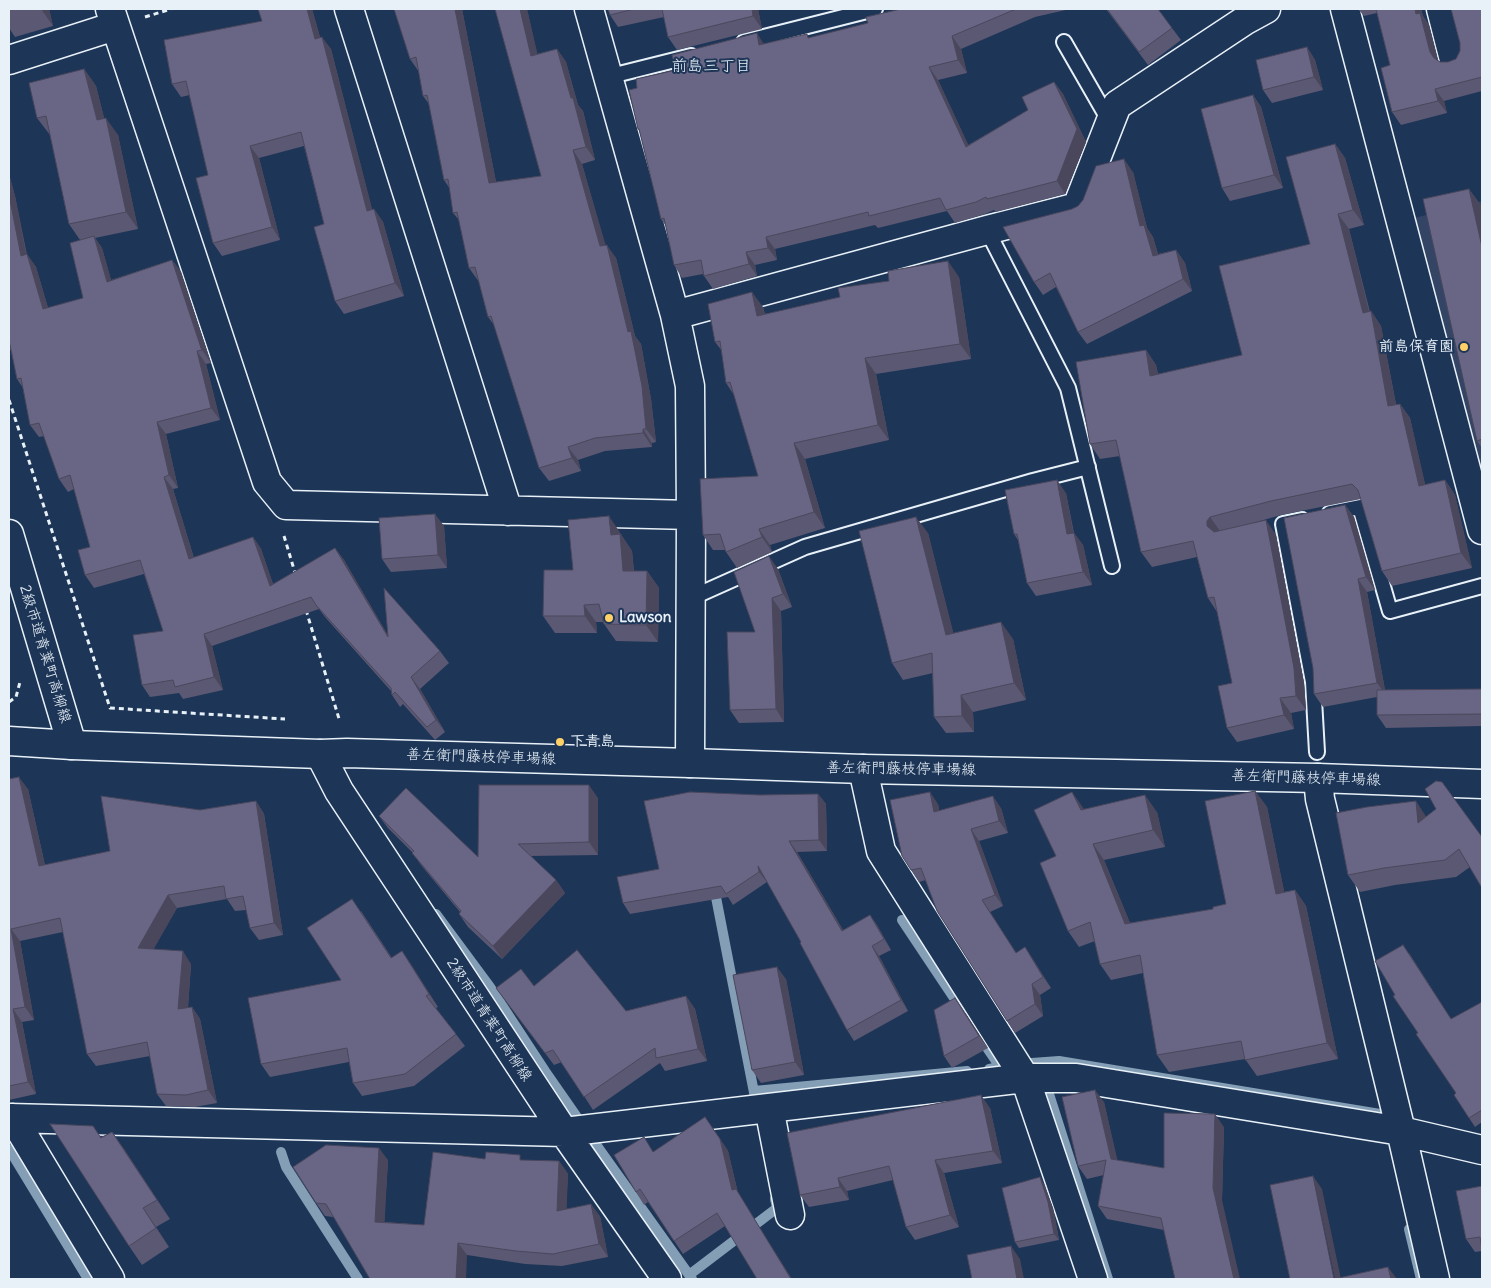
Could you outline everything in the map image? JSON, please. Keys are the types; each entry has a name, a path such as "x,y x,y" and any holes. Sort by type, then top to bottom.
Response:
{"street":[{"path":"349,9 508,511"},
{"path":"589,9 675,315 690,386 690,762"},
{"path":"1345,9 1482,530"},
{"path":"1441,9 1454,60"},
{"path":"675,315 1077,207 1117,105 1246,13"},
{"path":"9,60 113,17 267,482 286,505 691,515"},
{"name":"2級市道青葉町高柳線","path":"9,534 72,745"},
{"path":"9,741 72,745"},
{"name":"善左衛門藤枝停車場線","path":"72,745 320,754 347,753 690,762 863,769 1317,765 1482,784"},
{"name":"2級市道青葉町高柳線","path":"320,754 339,791 564,1132 666,1279"},
{"path":"1317,765 1320,800 1435,1279"},
{"path":"863,769 881,852 1025,1078 1093,1279"},
{"path":"11,1118 564,1132 1025,1078 1076,1078 1368,1125 1482,1150"},
{"path":"769,1108 790,1215"},
{"path":"11,1118 110,1279"}],"lane":[{"path":"732,45 875,9"},
{"path":"1064,42 1110,123"},
{"path":"607,77 703,53"},
{"path":"987,230 1068,388 1112,566"},
{"path":"691,598 805,548 1033,481 1088,468"},
{"path":"1317,765 1313,682 1278,525 1360,507 1390,611 1482,586"}],"path":[{"path":"9,400 110,708 288,719"},
{"path":"281,528 298,584"},
{"path":"304,602 340,722"}],"shaded area":[{"name":"前島保育園","path":"1482,201 1482,475 1410,219"}],"building":[{"path":"258,9 307,9 315,39 322,37 367,211 374,209 395,283 335,301 314,227 324,224 301,132 250,146 272,227 213,243 196,178 208,175 186,81 172,84 164,40 262,21"},
{"path":"394,9 455,9 489,183 541,176 495,9 520,9 531,56 557,49 586,147 573,150 600,246 607,245 628,332 631,331 642,386 646,429 643,429 643,433 595,438 568,447 572,458 539,468 491,316 488,317 475,267 469,268 457,212 453,213 448,179 444,180 427,95 423,96 416,57 410,59"},
{"path":"608,9 634,9 610,15"},
{"path":"662,9 752,9 753,16 668,37"},
{"path":"901,9 1016,9 952,36 958,60 929,67 966,147 1028,110 1022,97 1054,82 1077,129 1057,181 987,199 986,197 976,202 946,210 940,198 869,216 868,212 766,237 768,248 746,252 749,264 704,276 701,260 674,265 664,218 661,219 629,90 637,88 636,79 676,70 672,55 757,33 759,45 807,34 808,38 868,23 866,17"},
{"path":"1107,9 1158,9 1172,28 1139,52"},
{"path":"1376,9 1415,9 1416,14 1420,13 1430,52 1440,62 1448,62 1456,59 1460,51 1460,43 1451,9 1482,9 1482,77 1435,89 1438,101 1392,112 1381,68 1390,65"},
{"path":"1307,47 1314,77 1263,90 1256,60"},
{"path":"84,69 97,120 106,118 126,212 69,224 46,116 37,118 29,83"},
{"path":"1253,95 1274,175 1222,188 1201,109"},
{"path":"1335,144 1353,210 1338,214 1363,313 1371,311 1388,406 1400,404 1419,486 1445,480 1461,553 1382,571 1358,490 1352,484 1271,501 1210,517 1207,521 1207,526 1214,532 1266,520 1294,668 1296,696 1280,698 1284,715 1227,728 1218,686 1232,683 1214,597 1208,598 1193,541 1141,552 1116,440 1090,444 1076,362 1146,350 1150,376 1242,355 1219,266 1310,244 1286,157"},
{"path":"1124,159 1140,226 1144,225 1153,256 1176,250 1183,279 1078,332 1050,273 1034,282 1003,227 1078,206 1083,200 1096,166"},
{"name":"前島保育園","path":"1469,189 1482,247 1482,439 1477,441 1423,199"},
{"path":"9,195 21,256 27,254 43,309 83,298 70,243 94,236 107,282 172,260 202,350 197,351 211,408 157,422 169,475 164,477 189,559 253,537 270,586 335,548 388,637 384,588 440,651 411,677 436,720 427,727 395,692 392,695 391,688 316,605 311,597 204,634 214,677 175,687 173,680 142,685 133,635 163,631 140,560 85,575 78,550 90,547 70,475 59,479 39,423 30,425 21,378 17,379 9,340"},
{"path":"948,261 960,344 865,358 878,425 794,443 814,512 759,529 762,537 726,552 720,534 703,535 700,479 758,476 730,382 726,383 720,341 715,342 708,304 752,292 757,316 840,297 838,288 889,281 888,271"},
{"path":"1057,480 1067,534 1074,533 1083,572 1027,583 1017,534 1014,534 1005,490"},
{"path":"1345,505 1366,577 1358,579 1377,683 1314,694 1313,668 1284,518"},
{"path":"435,514 438,555 382,559 379,518"},
{"path":"609,516 611,535 620,534 623,571 647,571 646,625 604,624 599,604 584,605 585,616 543,616 544,570 573,570 568,520"},
{"path":"916,517 946,635 1001,622 1014,683 961,695 962,716 934,717 932,653 892,663 859,531"},
{"path":"769,556 783,594 772,598 776,709 730,710 727,632 755,632 734,572"},
{"path":"1482,689 1482,714 1377,715 1377,690"},
{"path":"19,777 39,866 110,851 101,796 200,810 256,801 274,923 250,928 243,896 226,899 224,886 168,895 138,948 183,951 178,1009 192,1007 208,1090 186,1095 157,1094 147,1042 87,1054 60,918 11,929 25,1007 13,1009 28,1082 9,1086 9,779"},
{"path":"1436,781 1442,782 1482,837 1482,888 1459,849 1445,860 1348,875 1336,813 1416,801 1418,823 1436,809 1425,789"},
{"path":"479,785 589,785 589,842 518,844 556,880 493,946 459,914 461,911 412,853 414,851 379,816 406,788 478,857"},
{"path":"1255,791 1276,894 1295,890 1327,1043 1245,1060 1241,1041 1157,1055 1140,955 1100,964 1090,922 1068,931 1040,863 1056,856 1034,810 1072,792 1081,810 1145,795 1153,830 1093,844 1125,924 1213,909 1213,907 1226,904 1205,801"},
{"path":"690,792 760,795 818,794 819,840 789,841 842,931 870,915 884,939 872,946 901,1000 847,1030 801,942 758,866 759,872 726,894 721,886 623,903 617,877 659,869 644,801"},
{"path":"930,792 934,812 993,796 999,821 971,829 995,895 982,900 1016,953 1025,947 1043,977 1032,984 1035,1004 1007,1021 937,911 921,868 911,870 902,856 890,800"},
{"path":"352,899 391,958 402,951 429,994 426,996 456,1034 405,1074 353,1083 347,1048 261,1064 248,998 341,980 307,928"},
{"path":"1403,945 1451,1019 1482,1002 1482,1110 1469,1118 1454,1095 1456,1093 1393,996 1395,995 1375,961"},
{"path":"577,950 626,1011 686,996 698,1049 656,1058 655,1048 584,1097 553,1050 545,1053 496,988 521,969 534,986"},
{"path":"777,967 795,1062 752,1070 733,975"},
{"path":"955,998 979,1036 944,1056 934,1010"},
{"path":"1095,1090 1111,1159 1164,1168 1164,1113 1215,1114 1213,1188 1234,1279 1175,1279 1161,1218 1098,1206 1106,1160 1078,1166 1062,1097"},
{"path":"981,1095 993,1151 935,1160 950,1215 906,1227 889,1166 838,1178 840,1187 800,1195 787,1133"},
{"path":"705,1117 720,1139 732,1190 736,1189 791,1279 757,1279 717,1213 674,1241 640,1189 636,1192 614,1155 644,1137 653,1152"},
{"path":"50,1124 93,1126 101,1138 112,1132 157,1200 143,1208 156,1228 129,1246"},
{"path":"326,1145 379,1148 375,1222 424,1225 433,1152 485,1159 486,1152 520,1155 520,1160 559,1161 557,1211 591,1204 599,1244 553,1254 458,1243 456,1279 370,1279 326,1204 316,1203 293,1167"},
{"path":"1313,1176 1334,1279 1290,1279 1270,1185"},
{"path":"1040,1177 1048,1202 1054,1234 1015,1242 1002,1188"},
{"path":"1482,1186 1482,1249 1480,1237 1466,1239 1456,1191"},
{"path":"1011,1246 1017,1279 972,1279 967,1255"},
{"path":"1388,1267 1391,1279 1334,1279"}],"waterway":[{"path":"714,887 757,1108"},
{"path":"436,914 490,987 545,1071 692,1279"},
{"path":"902,920 962,1010"},
{"path":"981,1039 1000,1067 989,1069"},
{"path":"1032,1063 1059,1061 1380,1114 1384,1125"},
{"path":"754,1091 967,1071"},
{"path":"1049,1094 1108,1279"},
{"path":"9,1149 88,1279"},
{"path":"281,1152 286,1167 358,1279"},
{"path":"689,1275 777,1208 775,1199"},
{"path":"1409,1229 1421,1279"}],"place":[{"name":"前島保育園","path":"1464,347"},
{"name":"Lawson","path":"609,618"},
{"name":"下青島","path":"560,742"}],"district":[{"name":"前島三丁目","path":"711,66"}]}
